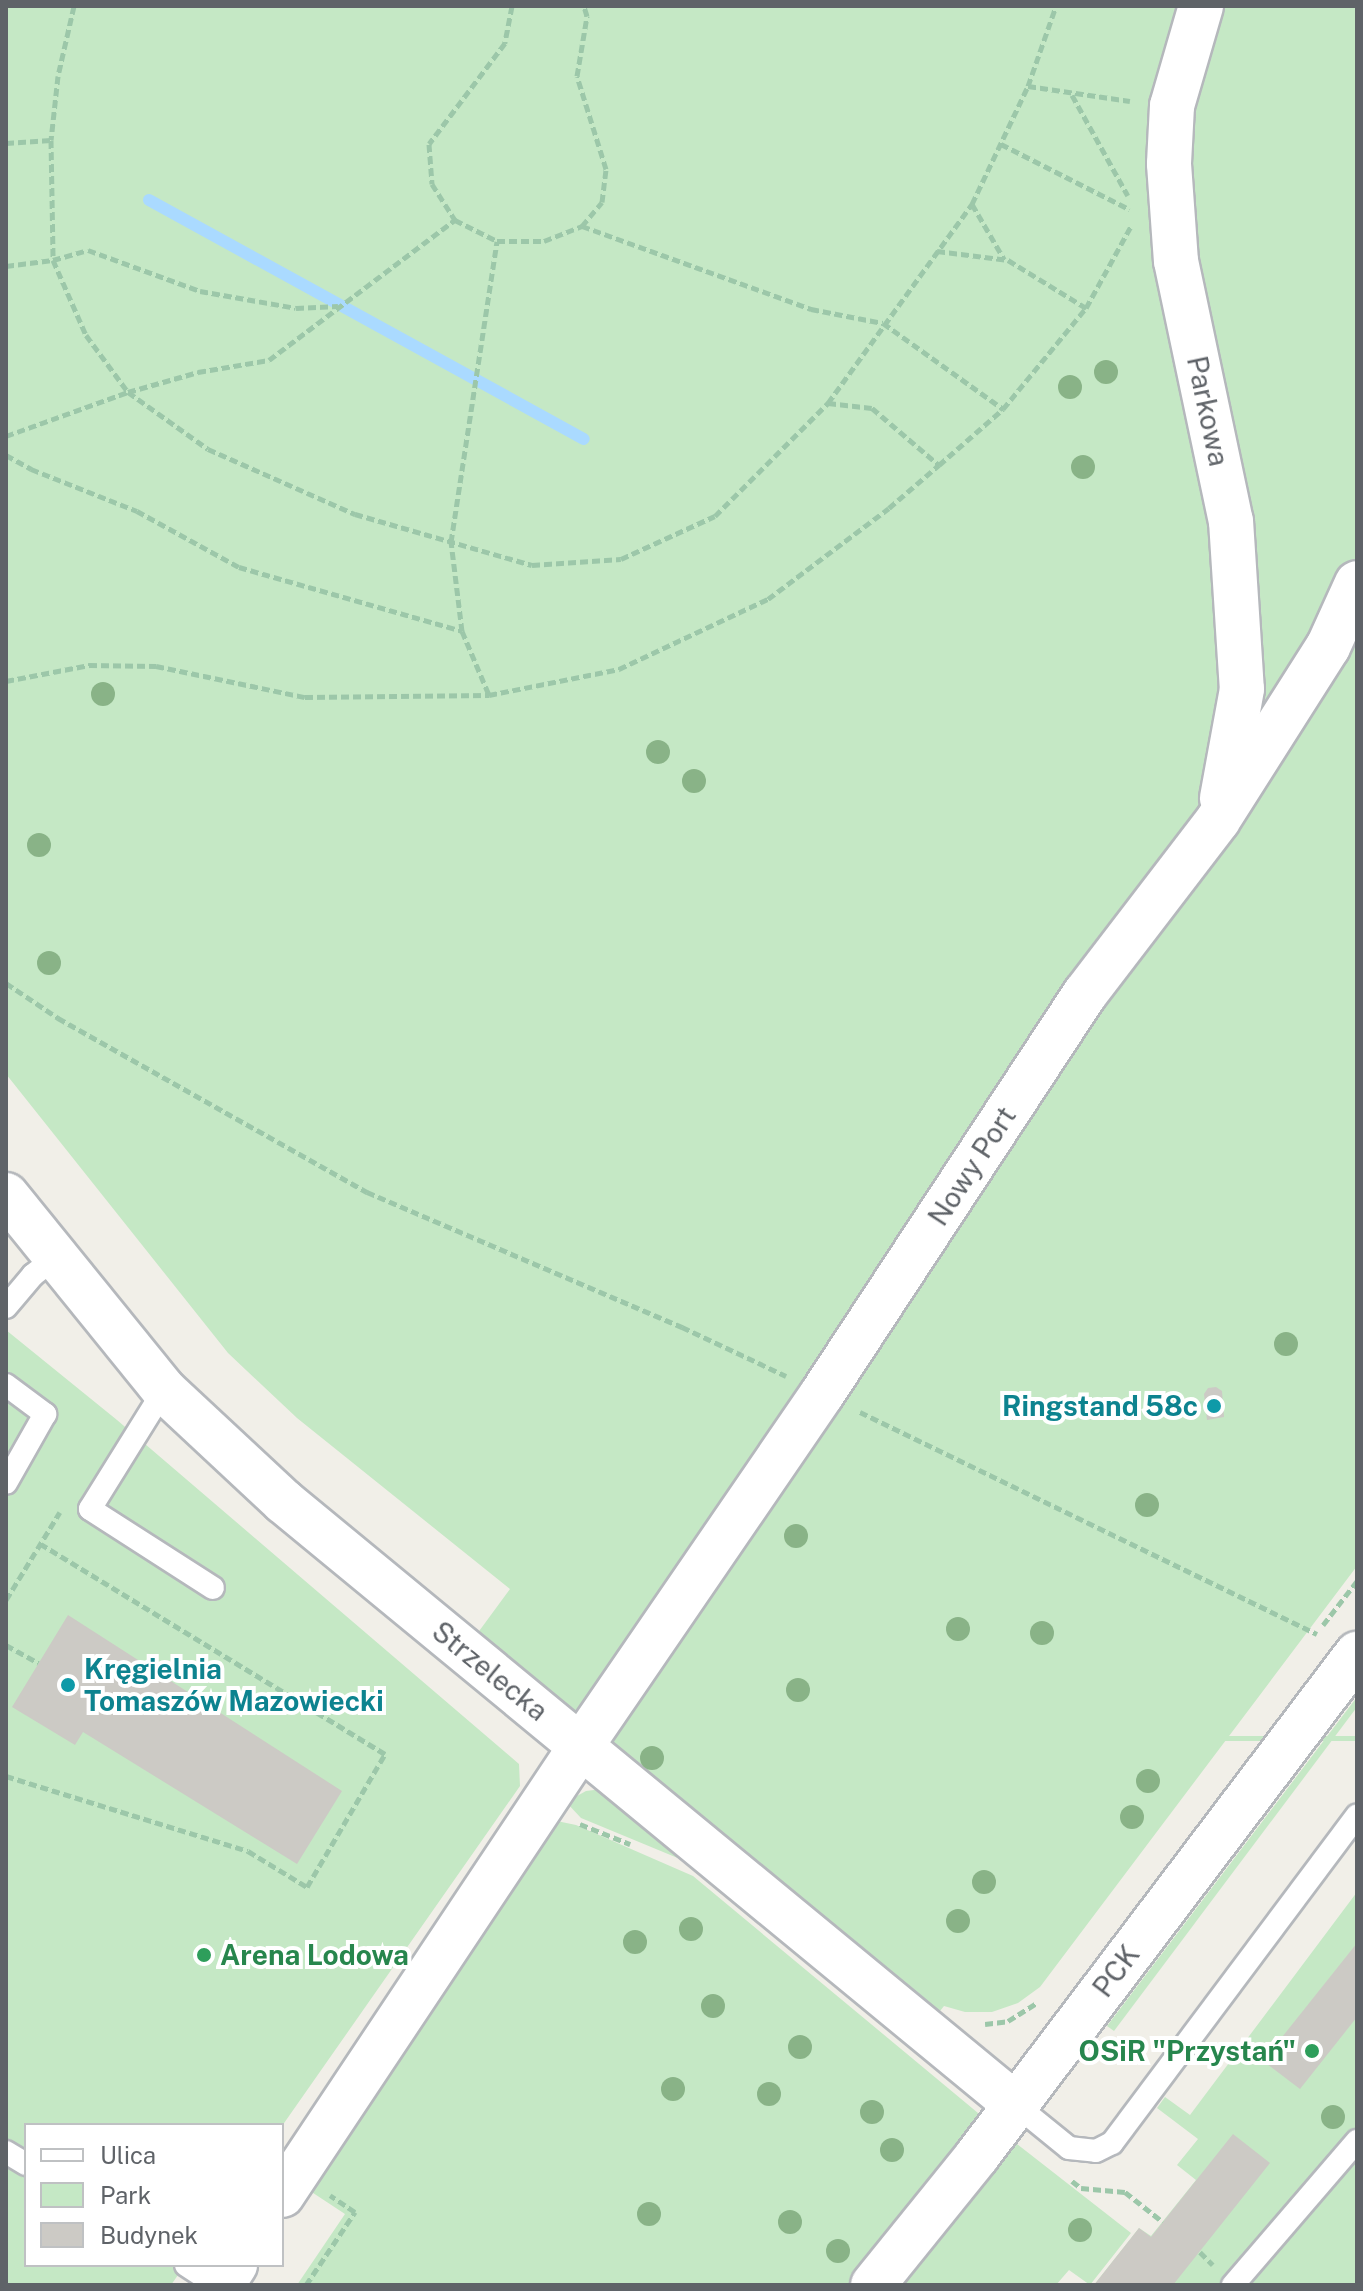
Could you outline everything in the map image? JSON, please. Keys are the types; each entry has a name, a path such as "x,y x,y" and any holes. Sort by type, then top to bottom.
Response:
{"street":[{"name":"Parkowa","path":"1201,6 1172,106 1169,164 1176,261 1231,521 1242,689 1218,820"},
{"name":"Nowy Port","path":"284,2192 581,1746 822,1394 1085,994 1218,820 1328,647 1357,583"},
{"name":"Strzelecka","path":"6,1195 164,1390 283,1501 1016,2105"},
{"name":"PCK","path":"873,2285 1016,2105 1356,1657"},
{"path":"219,2285 233,2267"}],"lane":[{"path":"6,1307 33,1275 56,1257"},
{"path":"6,1385 45,1414 6,1483"},
{"path":"164,1390 90,1509 213,1588"},
{"path":"1016,2105 1069,2148 1096,2151 1112,2143 1357,1815"},
{"path":"1233,2285 1357,2141"},
{"path":"6,2152 24,2163"},
{"path":"189,2267 219,2285"}],"path":[{"path":"74,6 58,76 51,140 53,260 86,335 128,392 208,449 355,514 532,565 621,559 715,516 828,403 972,204 1028,86 1056,6"},
{"path":"512,6 505,43 429,144 432,184 455,220 497,241 544,241 582,226 602,202 606,169 577,76 587,16 584,6"},
{"path":"1028,86 1072,95 1172,106"},
{"path":"1072,95 1138,214"},
{"path":"6,143 51,140"},
{"path":"1001,144 1138,214"},
{"path":"972,204 1005,260"},
{"path":"6,681 89,665 156,666 305,697 489,695 619,669 768,599 889,508 1003,409 1086,308 1138,214"},
{"path":"6,436 128,392 198,372 269,360 455,220"},
{"path":"582,226 811,309 883,323 1003,409"},
{"path":"489,695 462,631 451,542 497,241"},
{"path":"6,266 53,260 88,250 200,291 296,308 341,305"},
{"path":"937,251 1005,260 1086,308"},
{"path":"828,403 872,408 939,465"},
{"path":"6,455 31,469 137,511 239,567 462,631"},
{"path":"6,983 58,1018 367,1192 682,1327 1317,1634"},
{"path":"6,1776 248,1851 307,1887 385,1754 41,1544"},
{"path":"1307,1647 1357,1581"},
{"path":"6,1645 38,1663"},
{"path":"974,2025 1008,2021 1041,2000"}],"green space":[{"path":"6,6 1357,6 1357,1566 1040,1987 1018,2003 992,2012 965,2012 944,2006 936,2016 474,1638 510,1589 297,1418 228,1353 6,1074"},
{"name":"Arena Lodowa","path":"6,1330 117,1420 519,1764 520,1786 284,2123 24,2123 24,2267 184,2267 171,2285 6,2285"},
{"path":"1357,1697 1357,1707 1114,2031 1107,2026"},
{"path":"918,1736 1357,1736 1357,1741 918,1741"},
{"path":"602,1789 697,1866 581,1818 566,1802 586,1791"},
{"path":"552,1820 576,1825 693,1876 978,2113 976,2124 847,2285 297,2285 345,2214 304,2187"},
{"name":"OSiR \"Przystań\"","path":"1357,1892 1357,2285 1094,2285 1139,2228 1151,2236 1196,2180 1177,2165 1198,2139 1157,2108 1165,2097 1190,2115"},
{"path":"1017,2144 1131,2233 1090,2285 1069,2270 1056,2285 896,2285 1007,2148"}],"building":[{"name":"Ringstand 58c","path":"1216,1387 1222,1391 1224,1417 1207,1420 1204,1394 1208,1388"},
{"path":"68,1615 342,1791 297,1864 83,1732 75,1745 12,1707"},
{"path":"1357,1943 1357,2017 1300,2089 1263,2061"},
{"path":"1233,2134 1270,2163 1173,2285 1094,2285 1139,2228 1151,2237"}],"waterway":[{"path":"149,200 584,439"}],"place":[{"name":"Ringstand 58c","path":"1214,1406"},
{"name":"Kręgielnia Tomaszów Mazowiecki","path":"68,1685"},
{"name":"Arena Lodowa","path":"204,1955"},
{"name":"OSiR \"Przystań\"","path":"1312,2051"}]}
